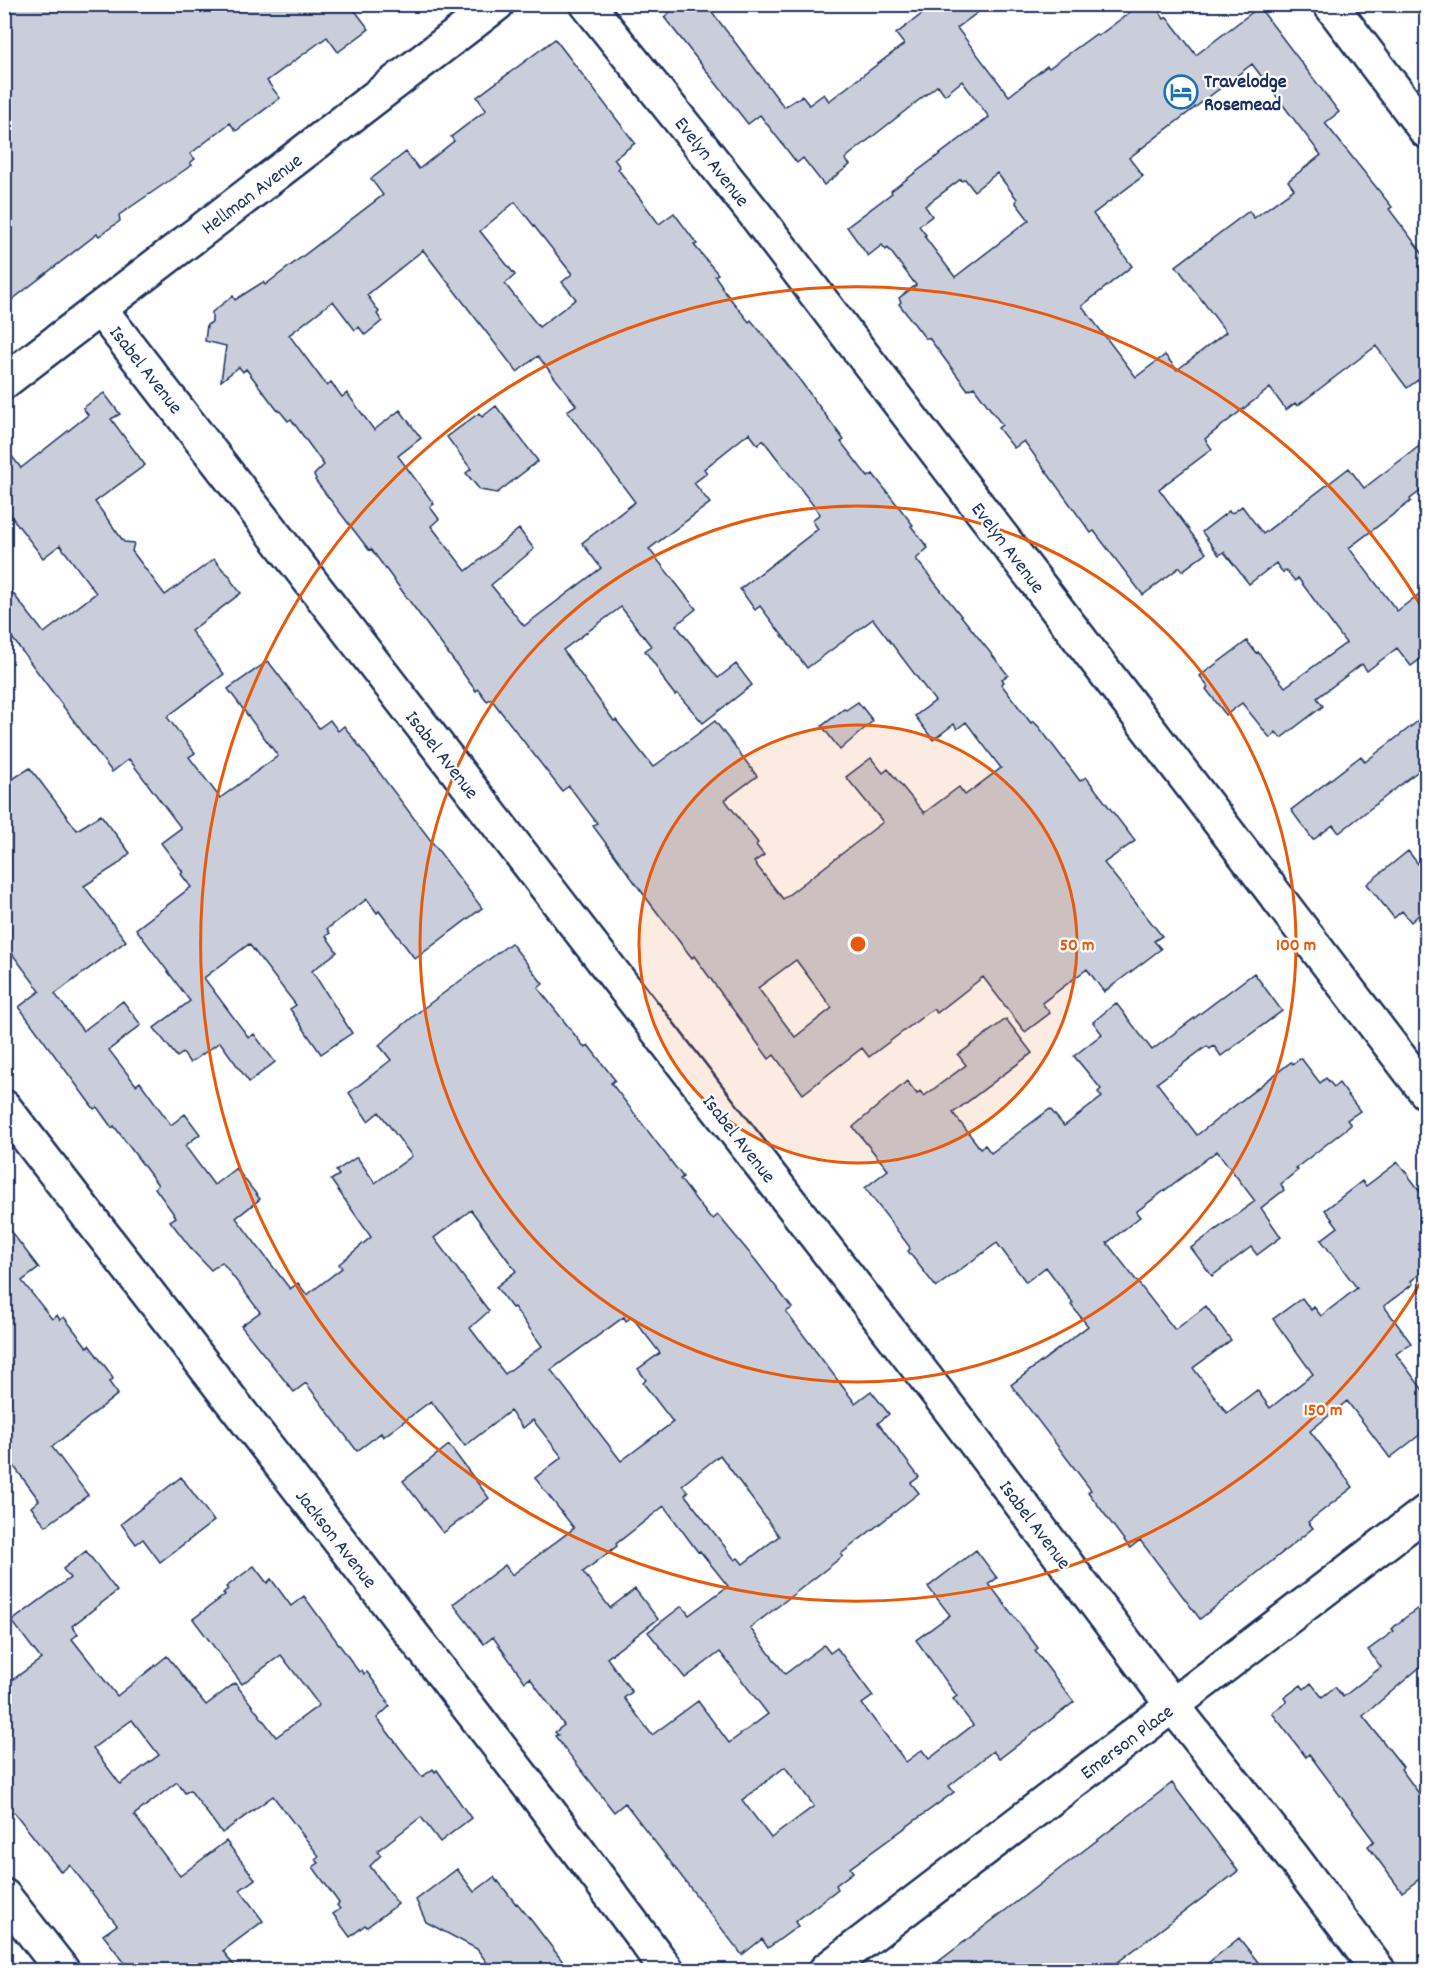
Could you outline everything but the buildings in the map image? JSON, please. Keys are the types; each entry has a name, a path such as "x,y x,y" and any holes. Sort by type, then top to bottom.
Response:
{"street":[{"name":"Hellman Avenue","path":"4,382 497,4"},
{"name":"Evelyn Avenue","path":"587,4 755,214 1426,1092"},
{"path":"1330,4 1426,131"},
{"name":"Isabel Avenue","path":"100,309 949,1408 1173,1706 1291,1855 1378,1971"},
{"name":"Jackson Avenue","path":"4,1107 532,1788 668,1971"},
{"name":"Emerson Place","path":"826,1971 1426,1512"},
{"path":"4,1896 62,1971"}],"place":[{"name":"Travelodge Rosemead","path":"1181,92"}]}
